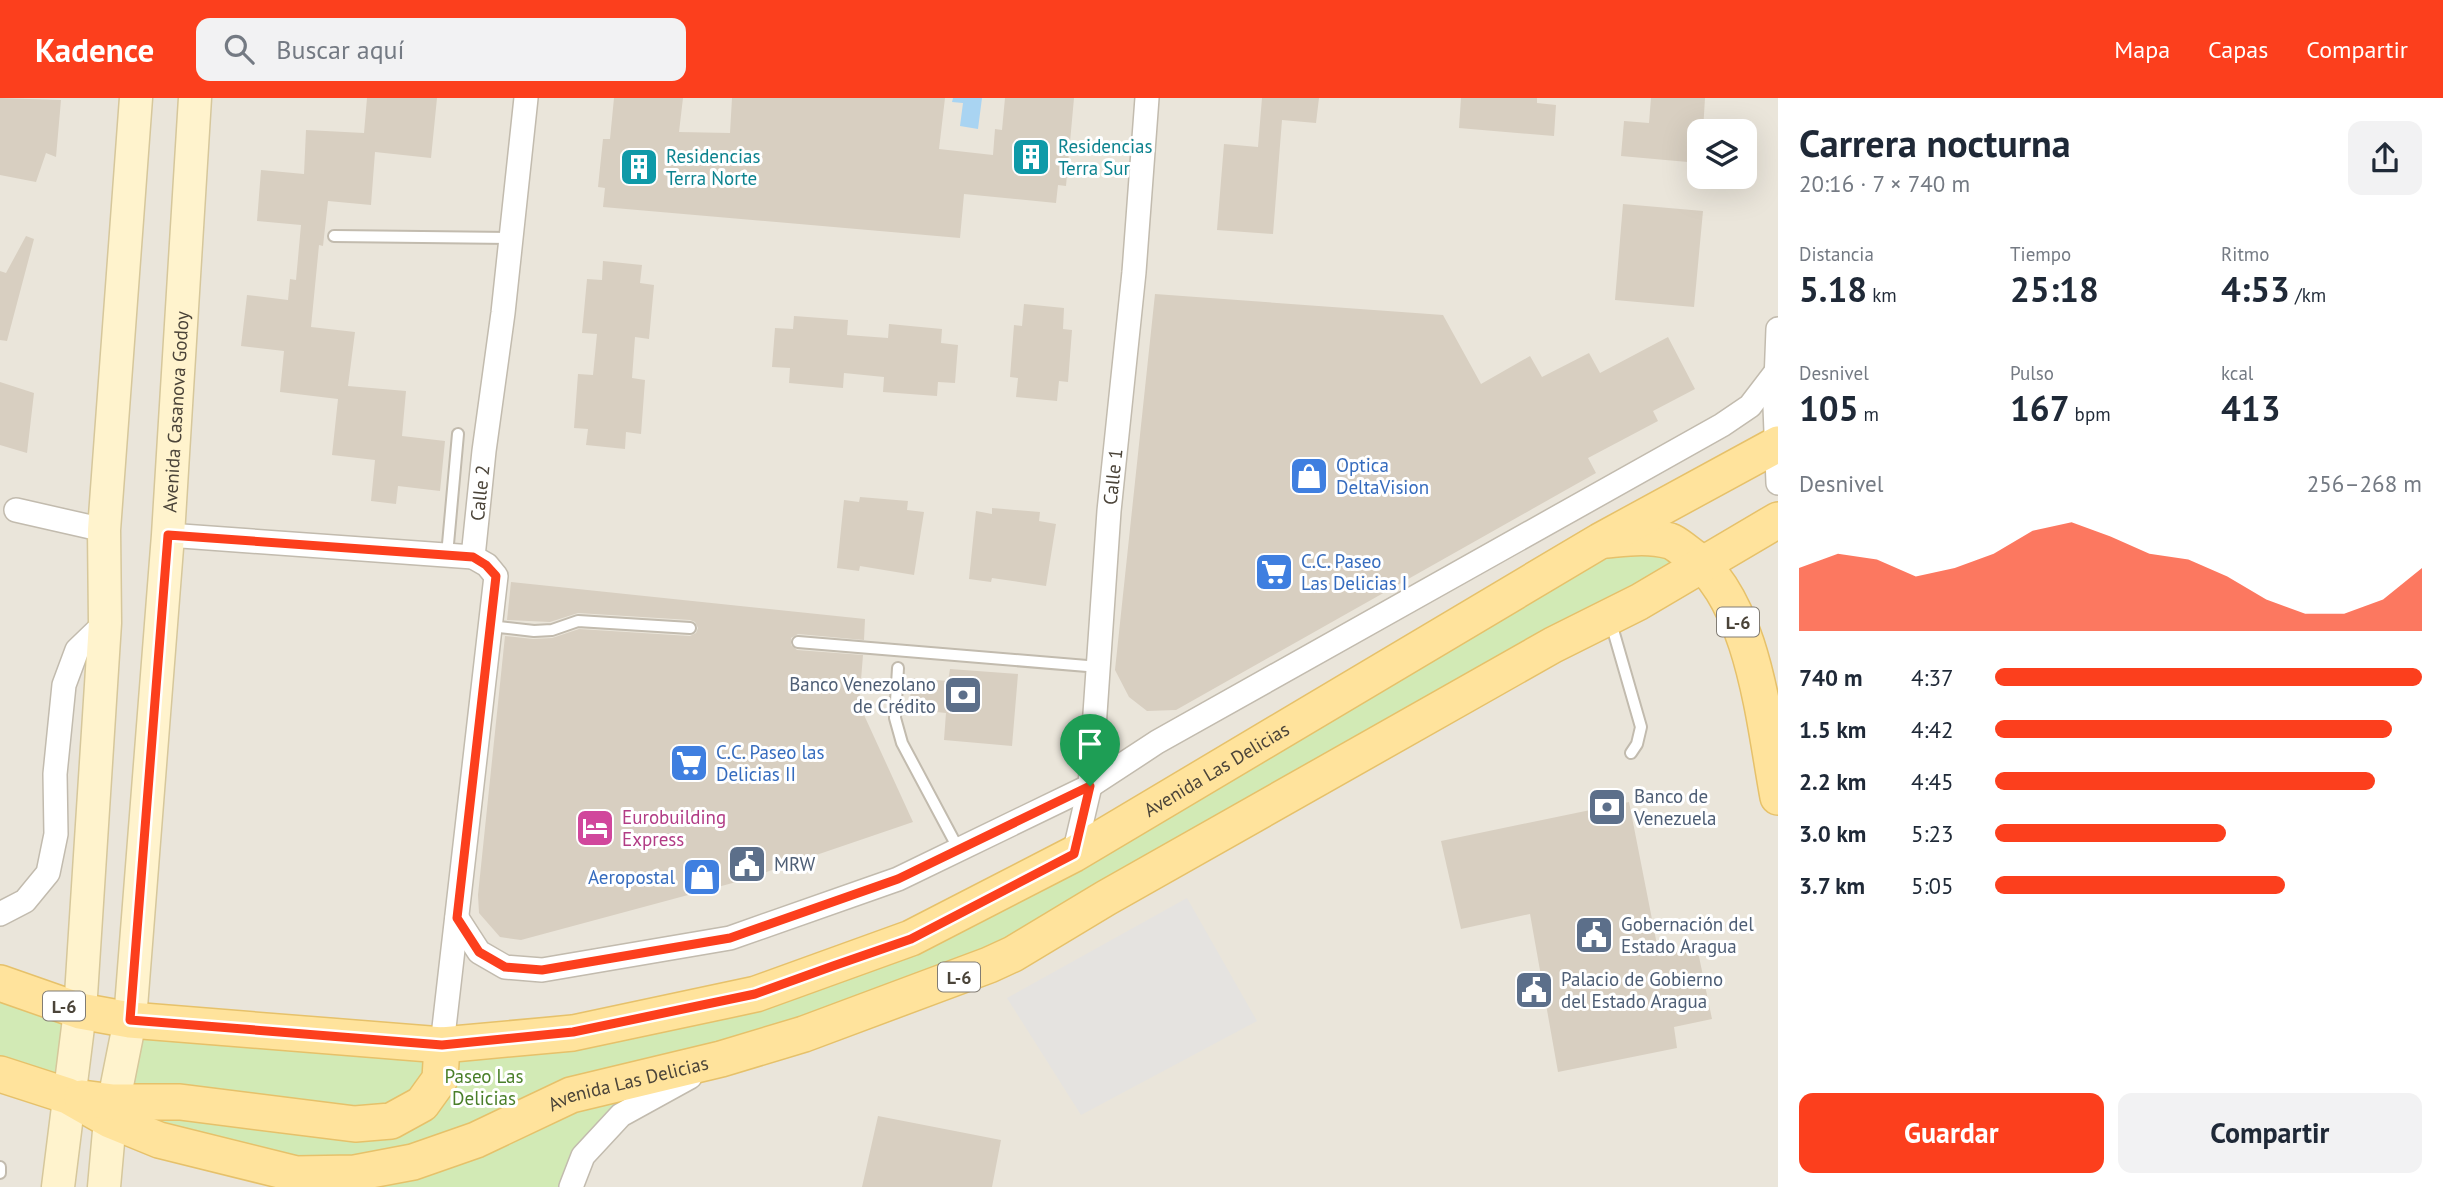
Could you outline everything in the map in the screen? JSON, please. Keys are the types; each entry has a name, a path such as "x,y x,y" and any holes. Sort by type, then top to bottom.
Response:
{"main road":[{"name":"Avenida Las Delicias","path":"0,983 80,1012 130,1020 442,1045 573,1032 755,994 911,939 1074,854 1600,541 1777,444"},
{"name":"Avenida Las Delicias","path":"111,1111 159,1140 304,1181 413,1162 476,1140 571,1095 721,1059 804,1034 976,971 1013,954 1106,898 1541,651 1609,617 1778,520"},
{"name":"L-6","path":"1600,541 1640,537 1672,542 1704,564 1733,606 1752,665 1778,797"},
{"path":"0,1073 111,1111 180,1102 355,1124 391,1121 422,1104 440,1079 442,1045"}],"street":[{"path":"58,1187 80,1012 105,623 103,530 136,98"},
{"name":"Avenida Casanova Godoy","path":"104,1187 111,1111 130,1020 168,535 194,98"},
{"name":"Calle 2","path":"473,557 526,98"},
{"name":"Calle 1","path":"1074,854 1090,786 1109,511 1134,272 1147,98"},
{"path":"1778,329 1778,483"},
{"path":"457,918 479,952 505,967 542,970 730,938 898,879 1090,786 1169,735 1722,425 1750,405 1776,372"},
{"path":"16,510 103,530"},
{"path":"168,535 473,557 486,565 496,576 442,1045"},
{"path":"0,914 25,901 48,873 56,834 55,774 64,685 77,650 105,623"},
{"name":"Avenida Las Delicias","path":"571,1187 583,1156 621,1115 721,1059"}],"lane":[{"path":"334,236 511,238"},
{"path":"447,555 458,434"},
{"path":"1609,617 1641,727 1637,744 1631,753"},
{"path":"490,626 534,631 552,630 578,621 690,628"},
{"path":"798,642 1099,667"},
{"path":"898,668 895,718 902,743 959,850"},
{"path":"0,1167 0,1173"}],"shaded area":[{"path":"0,98 1778,98 1778,1187 0,1187"},
{"path":"1187,898 1257,1021 1081,1115 1007,998"}],"green space":[{"name":"Paseo Las Delicias","path":"1600,541 1704,563 1166,865 804,1034 621,1115 571,1187 312,1187 110,1120 130,1020 573,1033 911,938"},
{"path":"0,983 80,1011 68,1096 0,1074"}],"water":[{"path":"953,98 982,98 978,129 960,126 963,103 952,102"}],"building":[{"path":"0,98 61,100 56,157 46,153 36,182 0,175"},
{"path":"367,98 437,98 431,158 375,152 371,205 328,201 323,246 319,245 311,327 355,332 348,386 406,391 402,436 445,441 440,491 398,486 396,504 371,501 375,460 332,455 338,399 280,392 284,351 241,346 247,295 288,300 290,279 296,280 301,225 257,221 261,170 304,174 306,130 364,133"},
{"path":"614,98 683,98 679,132 730,133 732,98 945,98 939,149 993,155 995,129 1002,130 1005,98 1074,98 1066,186 1058,185 1056,203 964,194 960,238 603,207 605,188 598,187 603,139 610,139"},
{"path":"1262,98 1319,98 1316,123 1282,120 1273,234 1217,230 1224,144 1258,147"},
{"path":"1461,98 1537,98 1537,103 1556,105 1554,136 1459,128"},
{"path":"1651,98 1705,98 1704,119 1687,119 1687,162 1621,156 1624,121 1649,123"},
{"path":"1623,204 1703,211 1694,307 1615,300"},
{"path":"26,236 34,239 7,341 0,340 0,271 6,273"},
{"path":"603,261 642,265 640,283 654,285 649,339 635,337 632,378 645,380 641,434 626,432 625,449 586,445 588,429 574,428 578,374 593,375 597,334 582,333 587,279 602,280"},
{"name":"C.C. Paseo Las Delicias I","path":"1155,294 1443,315 1481,384 1530,356 1542,377 1589,353 1600,373 1668,337 1695,389 1653,411 1658,421 1588,458 1596,473 1176,710 1147,711 1129,697 1115,670"},
{"path":"1024,304 1064,308 1063,329 1072,330 1068,382 1059,381 1057,401 1016,397 1018,378 1010,377 1014,325 1022,326"},
{"path":"794,316 848,320 847,335 888,338 889,324 942,329 941,343 958,345 955,383 938,382 937,396 883,392 884,377 844,373 843,388 789,383 790,368 772,367 775,328 793,329"},
{"path":"0,382 34,393 27,453 0,445"},
{"path":"860,497 908,501 907,510 924,512 914,575 860,566 859,571 837,568 844,500 859,502"},
{"path":"992,508 1040,512 1039,521 1056,524 1046,586 992,578 991,582 969,579 976,511 992,514"},
{"name":"C.C. Paseo las Delicias II","path":"511,582 865,619 864,640 798,634 791,638 791,645 797,650 863,655 859,704 913,822 740,881 521,940 500,937 479,913 478,895 505,636 552,638 579,629 690,636 696,633 698,628 695,622 690,620 578,613 550,622 507,620"},
{"name":"Banco Venezolano de Crédito","path":"950,669 1018,674 1012,746 944,740 946,713 909,709 912,678 948,681"},
{"name":"Gobernación del Estado Aragua","path":"1629,802 1659,955 1697,947 1712,1019 1674,1027 1677,1048 1558,1072 1530,914 1461,929 1441,841"},
{"path":"878,1116 1001,1140 992,1187 862,1187"}],"place":[{"name":"Residencias Terra Sur","path":"1031,157"},
{"name":"Residencias Terra Norte","path":"639,167"},
{"name":"Optica DeltaVision","path":"1309,476"},
{"name":"C.C. Paseo Las Delicias I","path":"1274,572"},
{"name":"Banco Venezolano de Crédito","path":"963,695"},
{"name":"C.C. Paseo las Delicias II","path":"689,763"},
{"name":"Banco de Venezuela","path":"1607,807"},
{"name":"Eurobuilding Express","path":"595,828"},
{"name":"MRW","path":"747,864"},
{"name":"Aeropostal","path":"702,877"},
{"name":"Gobernación del Estado Aragua","path":"1594,935"},
{"name":"Palacio de Gobierno del Estado Aragua","path":"1534,990"}],"route":[{"path":"168,535 473,557 486,565 496,576 457,918 479,952 505,967 542,970 730,938 898,879 1090,786 1074,854 911,939 755,994 573,1032 442,1045 130,1020 168,535"}]}
